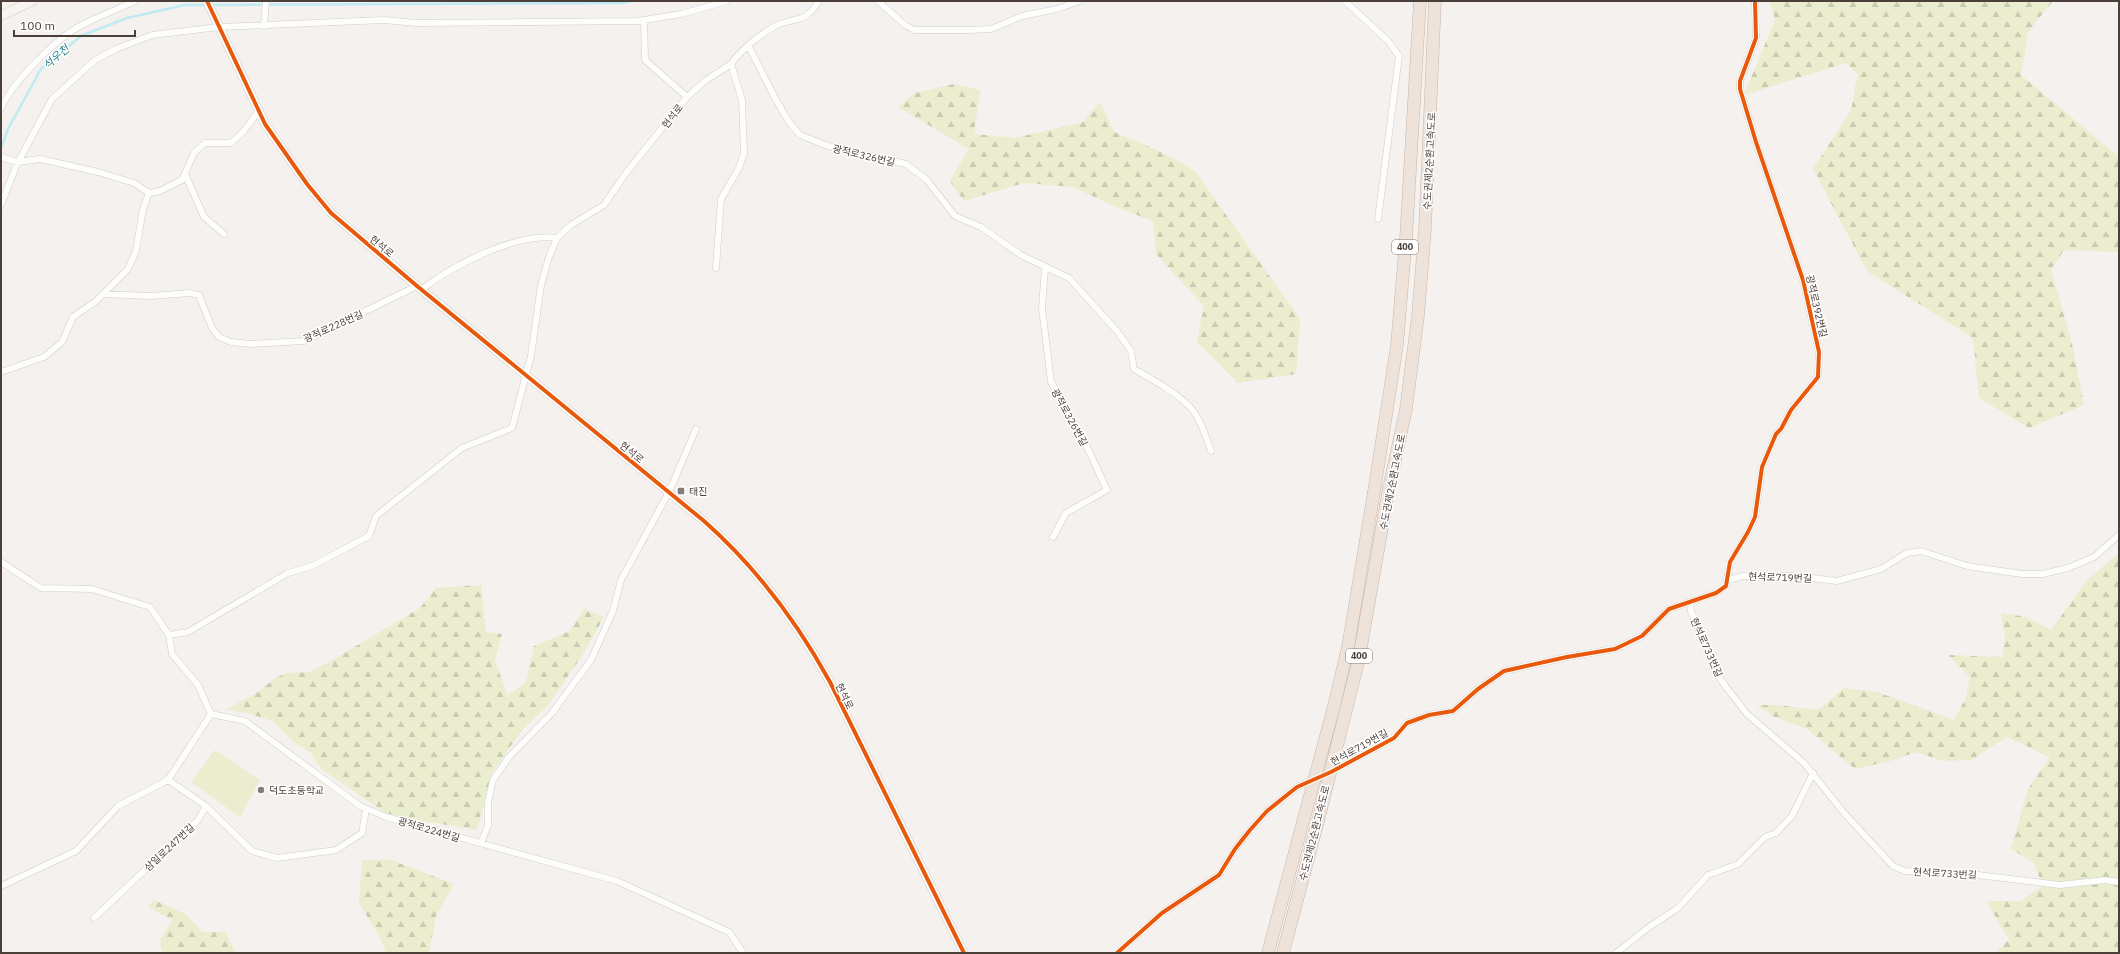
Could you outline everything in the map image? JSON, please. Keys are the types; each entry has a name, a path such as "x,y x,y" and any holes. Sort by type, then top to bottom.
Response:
{"highway":[{"name":"수도권제2순환고속도로","path":"1268,952 1333,710 1348,647 1374,492 1397,345 1406,238 1420,1"},
{"name":"수도권제2순환고속도로","path":"1283,953 1359,658 1406,409 1418,316 1427,207 1435,1"}],"main road":[{"path":"1,16 32,1"}],"street":[{"path":"1,108 6,98 28,70 52,47 80,26 135,1"},
{"name":"현석로","path":"207,1 258,112 282,150 326,207 343,224 419,288 704,521 741,554 772,591 810,645 964,953"},
{"path":"264,26 266,1"},
{"path":"1,205 16,161 52,99 96,60 116,49 152,35 218,25 264,26 384,20 416,23 644,20 681,14 727,1"},
{"path":"716,268 721,199 740,168 744,153 742,100 731,64 737,56 749,47 758,37 777,25 799,20 812,12 819,1"},
{"path":"878,1 905,25 914,30 991,29 1022,16 1057,9 1079,2"},
{"path":"1345,1 1388,41 1400,56 1378,219"},
{"name":"광적로392번길","path":"1728,580 1730,562 1755,517 1762,467 1776,434 1782,428 1791,410 1818,377 1819,352 1803,280 1756,142 1740,89 1740,81 1756,38 1755,1"},
{"path":"644,20 645,60 687,97"},
{"name":"광적로326번길","path":"749,47 775,98 789,122 800,135 828,146 906,164 927,180 955,216 981,227 1021,255 1069,278 1117,331 1131,351 1134,369 1190,407 1202,428 1212,451"},
{"name":"현석로","path":"557,238 571,225 604,205 626,173 687,97 705,81 731,64"},
{"path":"1,157 16,161 40,159 98,172 134,183 149,193 160,191 182,180 194,153 205,143 231,143 243,132 258,112"},
{"path":"184,174 204,217 224,234"},
{"path":"1,372 44,357 62,342 73,317 95,302 128,269 136,251 142,209 149,193"},
{"path":"169,635 188,632 288,573 312,566 369,536 376,516 462,448 512,428 531,356 541,285 549,257 557,238 545,236 531,237 507,243 448,271 419,288"},
{"name":"광적로326번길","path":"1045,267 1042,308 1051,382 1089,451 1107,490 1066,514 1053,537"},
{"name":"광적로228번길","path":"103,294 150,296 190,293 199,295 212,328 219,337 231,342 250,344 304,341 419,288"},
{"path":"481,843 488,825 488,802 493,780 509,757 552,713 591,660 613,612 620,580 669,492 696,429"},
{"name":"현석로719번길","path":"1117,953 1162,913 1219,874 1235,849 1267,810 1298,787 1331,772 1394,738 1407,723 1429,715 1453,711 1478,689 1504,671 1567,656 1615,649 1642,636 1669,609 1716,593 1726,586 1728,580 1744,576 1794,576 1837,581 1881,569 1907,554 1921,551 1947,561 1967,566 2022,574 2043,574 2068,568 2094,557 2119,535"},
{"path":"1,562 41,588 92,589 150,607 169,635 172,654 198,685 211,714 168,780 118,806 76,850 1,886"},
{"name":"현석로733번길","path":"1690,602 1691,611 1717,674 1726,687 1747,714 1804,763 1844,813 1892,866 1905,871 1978,875 2060,884 2105,880 2119,882"},
{"name":"광적로224번길","path":"211,714 245,721 366,808 386,817 617,882 729,932 742,953"},
{"path":"1616,953 1649,927 1678,908 1708,875 1738,864 1765,837 1776,833 1792,816 1813,773"},
{"path":"168,780 206,806 252,851 277,858 336,850 362,833 366,808"},
{"name":"삼일로247번길","path":"94,918 198,820 206,806"}],"green space":[{"path":"1770,1 2053,1 2028,32 2021,75 2119,157 2119,252 2064,250 2051,270 2072,344 2084,405 2029,428 1979,398 1973,338 1867,271 1813,169 1851,110 1858,74 1846,63 1744,95 1775,20"},
{"path":"954,84 980,90 974,134 1015,138 1083,122 1100,102 1114,132 1166,154 1195,171 1300,319 1296,374 1238,383 1197,342 1204,306 1156,254 1153,221 1116,207 1073,187 1024,183 964,201 950,181 969,149 898,107 915,93"},
{"path":"2119,553 2119,953 1996,953 2009,939 1986,901 2021,901 2042,886 2035,864 2011,849 2028,789 2050,757 2007,737 1971,760 1943,761 1916,752 1890,761 1855,769 1807,729 1772,716 1757,705 1777,705 1818,710 1844,688 1877,692 1954,720 1966,698 1970,677 1948,655 2002,657 2005,639 2001,613 2026,617 2051,630 2087,580"},
{"path":"481,585 486,632 502,634 495,660 507,695 526,683 534,646 570,631 584,609 604,617 583,654 549,704 522,730 492,773 477,830 405,818 386,813 321,769 311,753 292,741 273,721 247,713 225,710 255,694 274,679 286,673 309,672 331,661 420,608 436,588"},
{"path":"215,750 260,780 240,817 191,782"},
{"path":"362,860 391,860 454,884 436,916 429,953 386,953 381,939 359,903"},
{"path":"154,900 185,914 203,932 226,932 235,953 163,953 160,940 173,920 148,907"}],"waterway":[{"name":"석우천","path":"1,148 8,129 41,69 81,36 127,18 185,5 623,3 631,1"}],"cycle path":[{"path":"207,1 265,124 307,184 331,213 417,286 704,521 741,557 774,596 803,637 830,682 964,953"},
{"path":"1117,953 1162,913 1219,875 1235,849 1250,830 1267,811 1297,787 1331,772 1394,738 1407,723 1429,715 1453,711 1478,689 1504,671 1567,657 1615,649 1642,636 1669,609 1716,593 1726,586 1730,562 1755,517 1762,467 1776,434 1781,429 1791,410 1818,377 1819,352 1803,280 1756,142 1740,89 1740,81 1756,38 1755,1"}],"place":[{"name":"태진","path":"681,491"},
{"name":"덕도초등학교","path":"261,790"}]}
